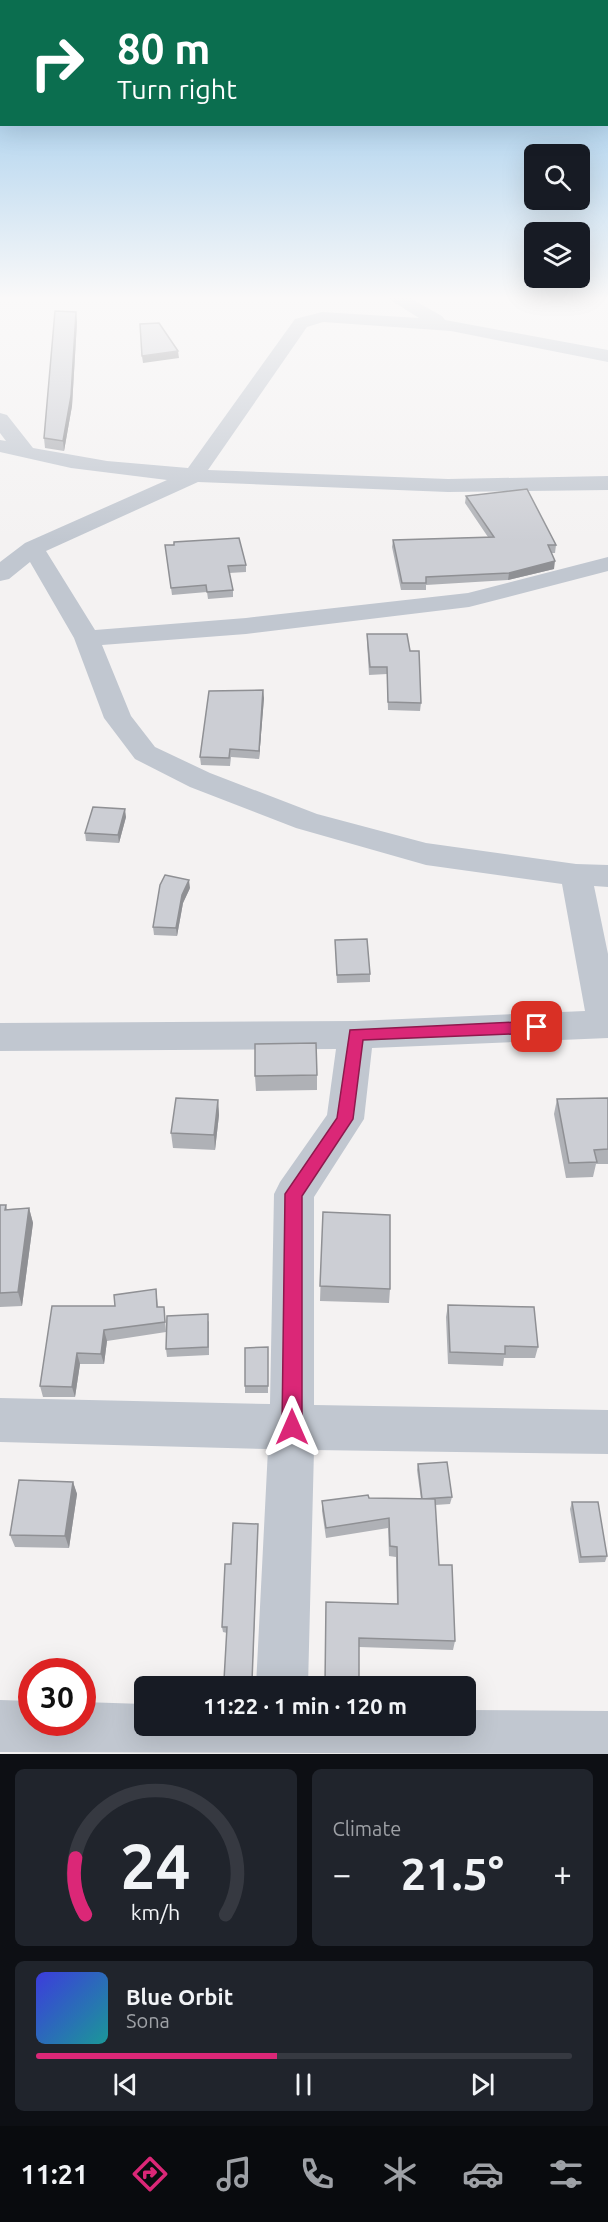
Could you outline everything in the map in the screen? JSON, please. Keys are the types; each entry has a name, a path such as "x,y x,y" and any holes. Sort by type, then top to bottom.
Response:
{"street":[{"path":"0,574 33,549 193,476 262,378"},
{"path":"0,419 26,453"},
{"path":"0,446 69,461 193,476 391,485 607,485"},
{"path":"0,1037 356,1035 606,1024 592,875 426,854 307,821 200,780 145,753 118,718 87,638 33,549"},
{"path":"87,638 246,626 469,600 608,564"},
{"path":"282,1676 292,1427 294,1194 345,1119 356,1035"},
{"path":"0,1420 608,1432"},
{"path":"0,1726 134,1726"},
{"path":"476,1732 608,1737"}],"building":[{"path":"49,378 72,378 63,441 44,438"},
{"path":"527,489 556,545 548,545 555,561 509,573 426,577 426,583 402,583 393,540 494,537 466,496"},
{"path":"239,538 246,565 228,566 233,590 207,592 206,585 171,588 165,545 174,545 174,542"},
{"path":"367,634 407,634 410,651 419,651 421,703 388,702 387,667 370,667"},
{"path":"263,690 259,751 230,749 229,758 200,757 209,691"},
{"path":"93,807 125,809 118,835 85,833"},
{"path":"165,875 189,880 182,895 176,928 153,927 160,885"},
{"path":"367,939 370,974 337,975 335,940"},
{"path":"316,1043 317,1075 255,1076 255,1044"},
{"path":"176,1098 218,1100 214,1135 171,1133"},
{"path":"608,1098 608,1149 594,1150 597,1162 569,1163 557,1099"},
{"path":"0,1205 6,1205 5,1210 29,1208 18,1292 0,1293"},
{"path":"323,1212 390,1215 390,1289 320,1286"},
{"path":"156,1289 157,1307 164,1307 165,1322 104,1330 101,1354 77,1353 72,1387 40,1386 52,1306 115,1306 114,1295"},
{"path":"448,1305 534,1307 538,1347 505,1346 505,1354 450,1352"},
{"path":"208,1314 208,1347 166,1349 167,1316"},
{"path":"268,1347 268,1386 245,1386 245,1348"},
{"path":"447,1462 452,1497 422,1499 418,1464"},
{"path":"19,1480 73,1482 65,1536 10,1535"},
{"path":"368,1495 369,1498 435,1499 439,1565 452,1565 455,1641 359,1638 359,1676 325,1676 326,1602 398,1604 397,1547 390,1546 389,1518 326,1528 322,1501"},
{"path":"572,1502 598,1502 607,1556 581,1557"},
{"path":"233,1523 258,1524 252,1676 224,1676 227,1627 222,1627 225,1564 231,1564"}],"route":[{"path":"292,1427 294,1194 345,1119 356,1035 537,1027"}]}
